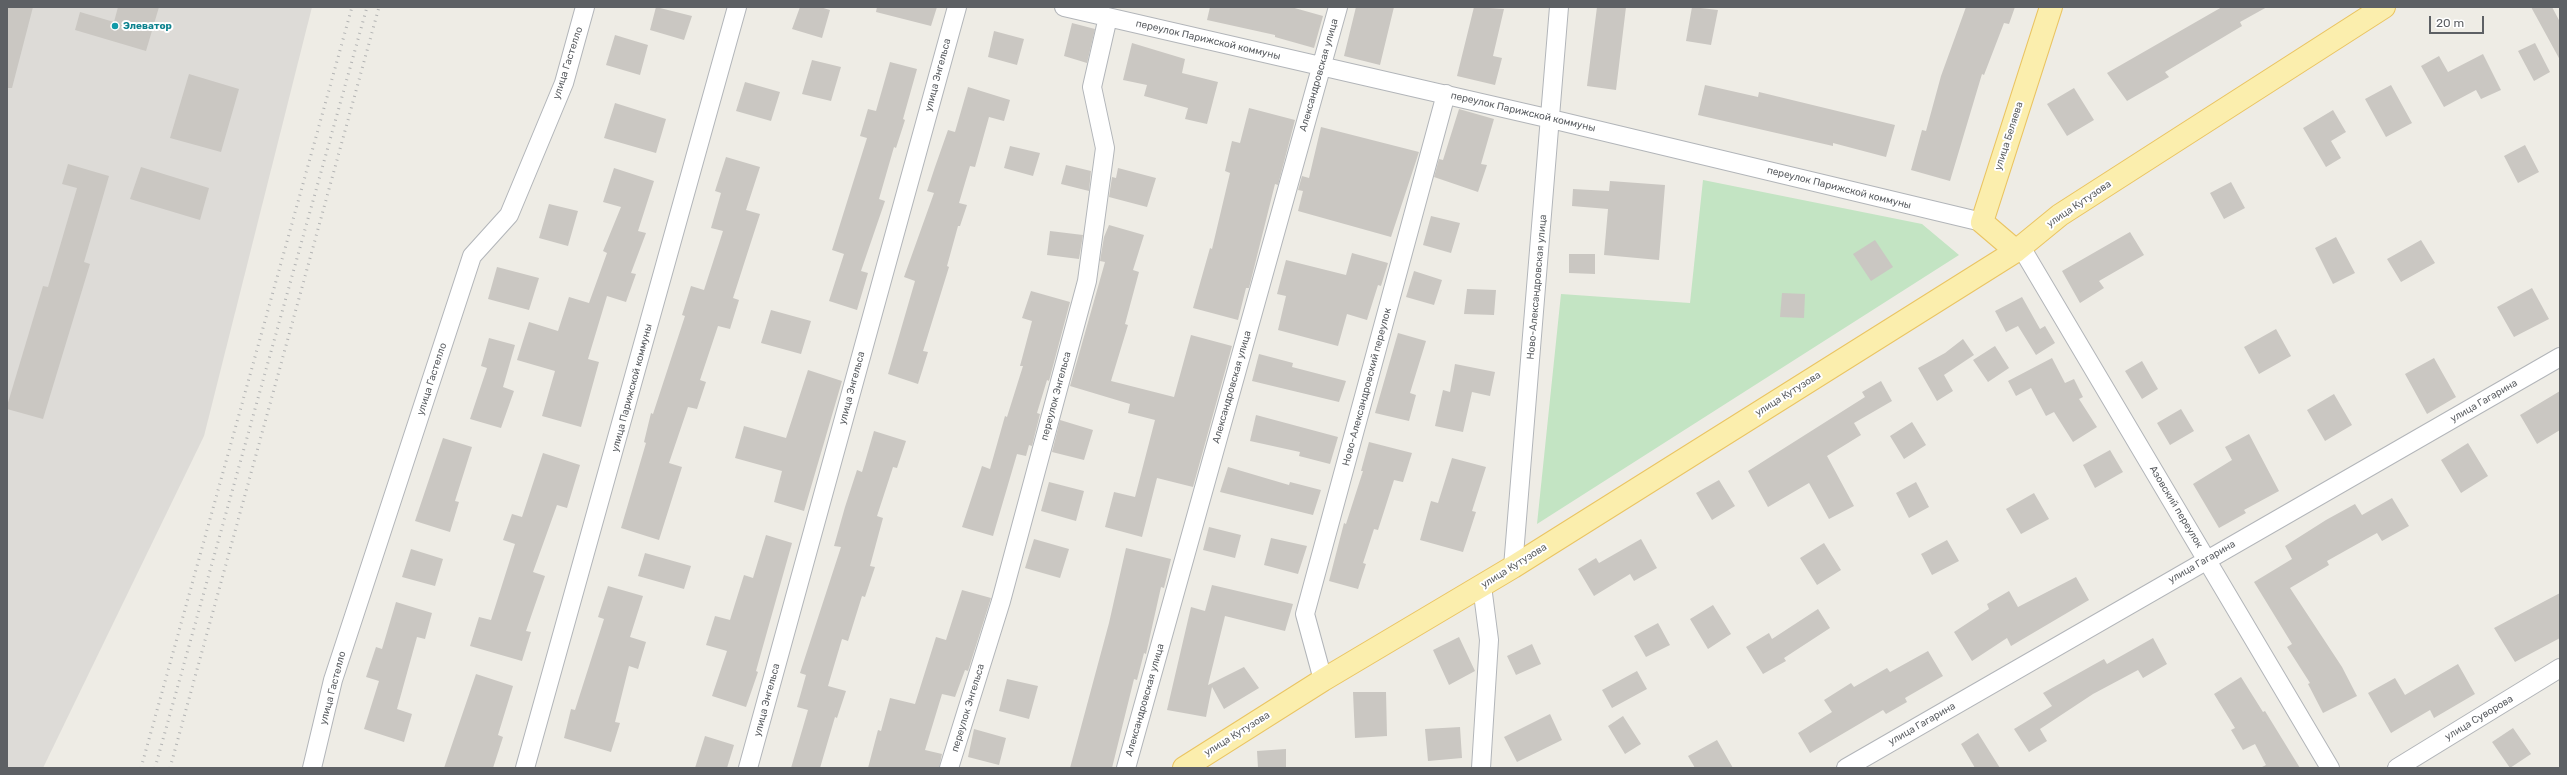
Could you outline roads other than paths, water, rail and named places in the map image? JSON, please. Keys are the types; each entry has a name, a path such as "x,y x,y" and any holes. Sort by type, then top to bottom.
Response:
{"main road":[{"name":"улица Беляева","path":"1982,222 2051,7"},
{"name":"улица Кутузова","path":"1184,768 1323,680 1482,586 2019,249 2060,215 2384,7"},
{"path":"1982,222 2019,249"}],"street":[{"name":"улица Гастелло","path":"312,768 333,680 472,256 509,215 564,83 585,7"},
{"name":"улица Парижской коммуны","path":"525,768 737,7"},
{"name":"улица Энгельса","path":"748,768 957,7"},
{"name":"переулок Парижской коммуны","path":"1064,7 1551,118 1982,222"},
{"name":"Александровская улица","path":"1126,768 1338,7"},
{"name":"Ново-Александровская улица","path":"1513,566 1559,7"},
{"name":"переулок Энгельса","path":"949,768 1001,601 1087,281 1105,148 1092,87 1108,17"},
{"name":"Ново-Александровский переулок","path":"1323,680 1305,614 1446,94"},
{"name":"Азовский переулок","path":"2019,249 2330,768"},
{"name":"улица Гагарина","path":"1846,768 2206,559 2560,357"},
{"path":"1481,768 1489,640 1482,586"},
{"name":"улица Суворова","path":"2397,768 2560,668"}],"railway":[{"path":"141,768 352,7"},
{"path":"155,768 367,7"},
{"path":"170,768 379,7"}],"place":[{"name":"Элеватор","path":"115,26"}]}
